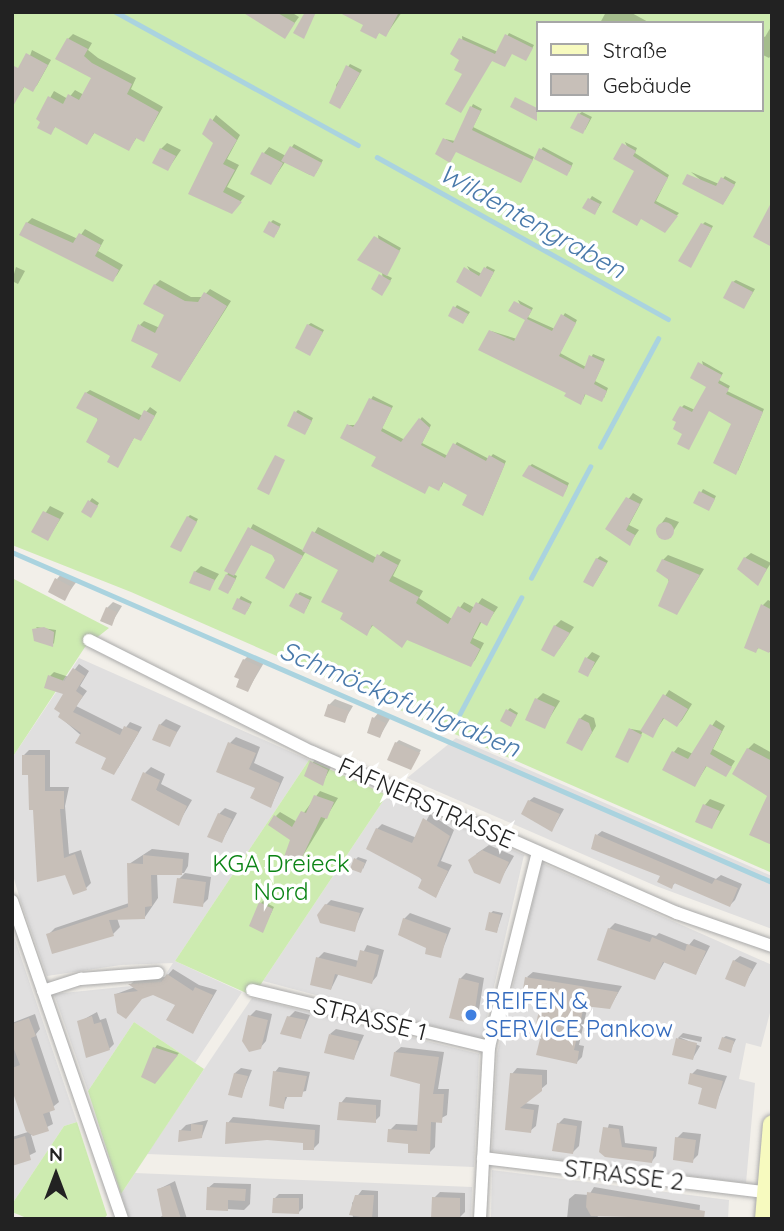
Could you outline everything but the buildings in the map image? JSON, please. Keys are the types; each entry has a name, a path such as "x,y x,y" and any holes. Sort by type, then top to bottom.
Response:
{"main road":[{"path":"764,1219 772,1124"}],"street":[{"name":"FAFNERSTRASSE","path":"89,640 312,752 677,913 772,946"},
{"path":"480,1219 489,1047 538,852"},
{"path":"12,901 122,1219"},
{"path":"43,991 81,979 158,973"},
{"name":"STRASSE 1","path":"251,990 489,1047"},
{"name":"STRASSE 2","path":"482,1158 765,1192"}],"shaded area":[{"path":"79,658 309,760 175,961 242,992 195,1063 134,1022 88,1091 54,994 160,983 173,963 121,965 47,976 20,899 12,872 12,758"},
{"path":"456,738 772,876 772,929 656,886 407,778"},
{"path":"387,795 524,855 482,1039 263,981"},
{"path":"542,863 772,965 772,1005 761,1047 746,1043 739,1079 755,1083 746,1183 492,1151 497,1054"},
{"path":"12,931 77,1122 64,1126 12,1204"},
{"path":"252,998 479,1054 474,1167 147,1154"},
{"path":"492,1170 729,1200 728,1219 491,1219"},
{"path":"135,1173 472,1187 471,1219 129,1219 121,1194"}],"green space":[{"path":"12,12 772,12 772,873 131,592 12,545"},
{"path":"12,578 109,628 85,647 12,758"},
{"name":"KGA Dreieck Nord","path":"309,760 387,795 253,996 175,961"},
{"path":"134,1022 204,1069 121,1194 88,1091"},
{"path":"77,1122 107,1215 104,1219 29,1219 12,1212 12,1204 64,1126"}],"waterway":[{"name":"Wildentengraben","path":"116,12 358,145"},
{"name":"Wildentengraben","path":"377,157 668,319"},
{"name":"Wildentengraben","path":"600,447 658,339"},
{"name":"Wildentengraben","path":"531,578 590,467"},
{"name":"Schmöckpfuhlgraben","path":"12,552 772,882"},
{"name":"Wildentengraben","path":"458,717 521,598"}],"place":[{"name":"REIFEN & SERVICE Pankow","path":"471,1015"}]}
